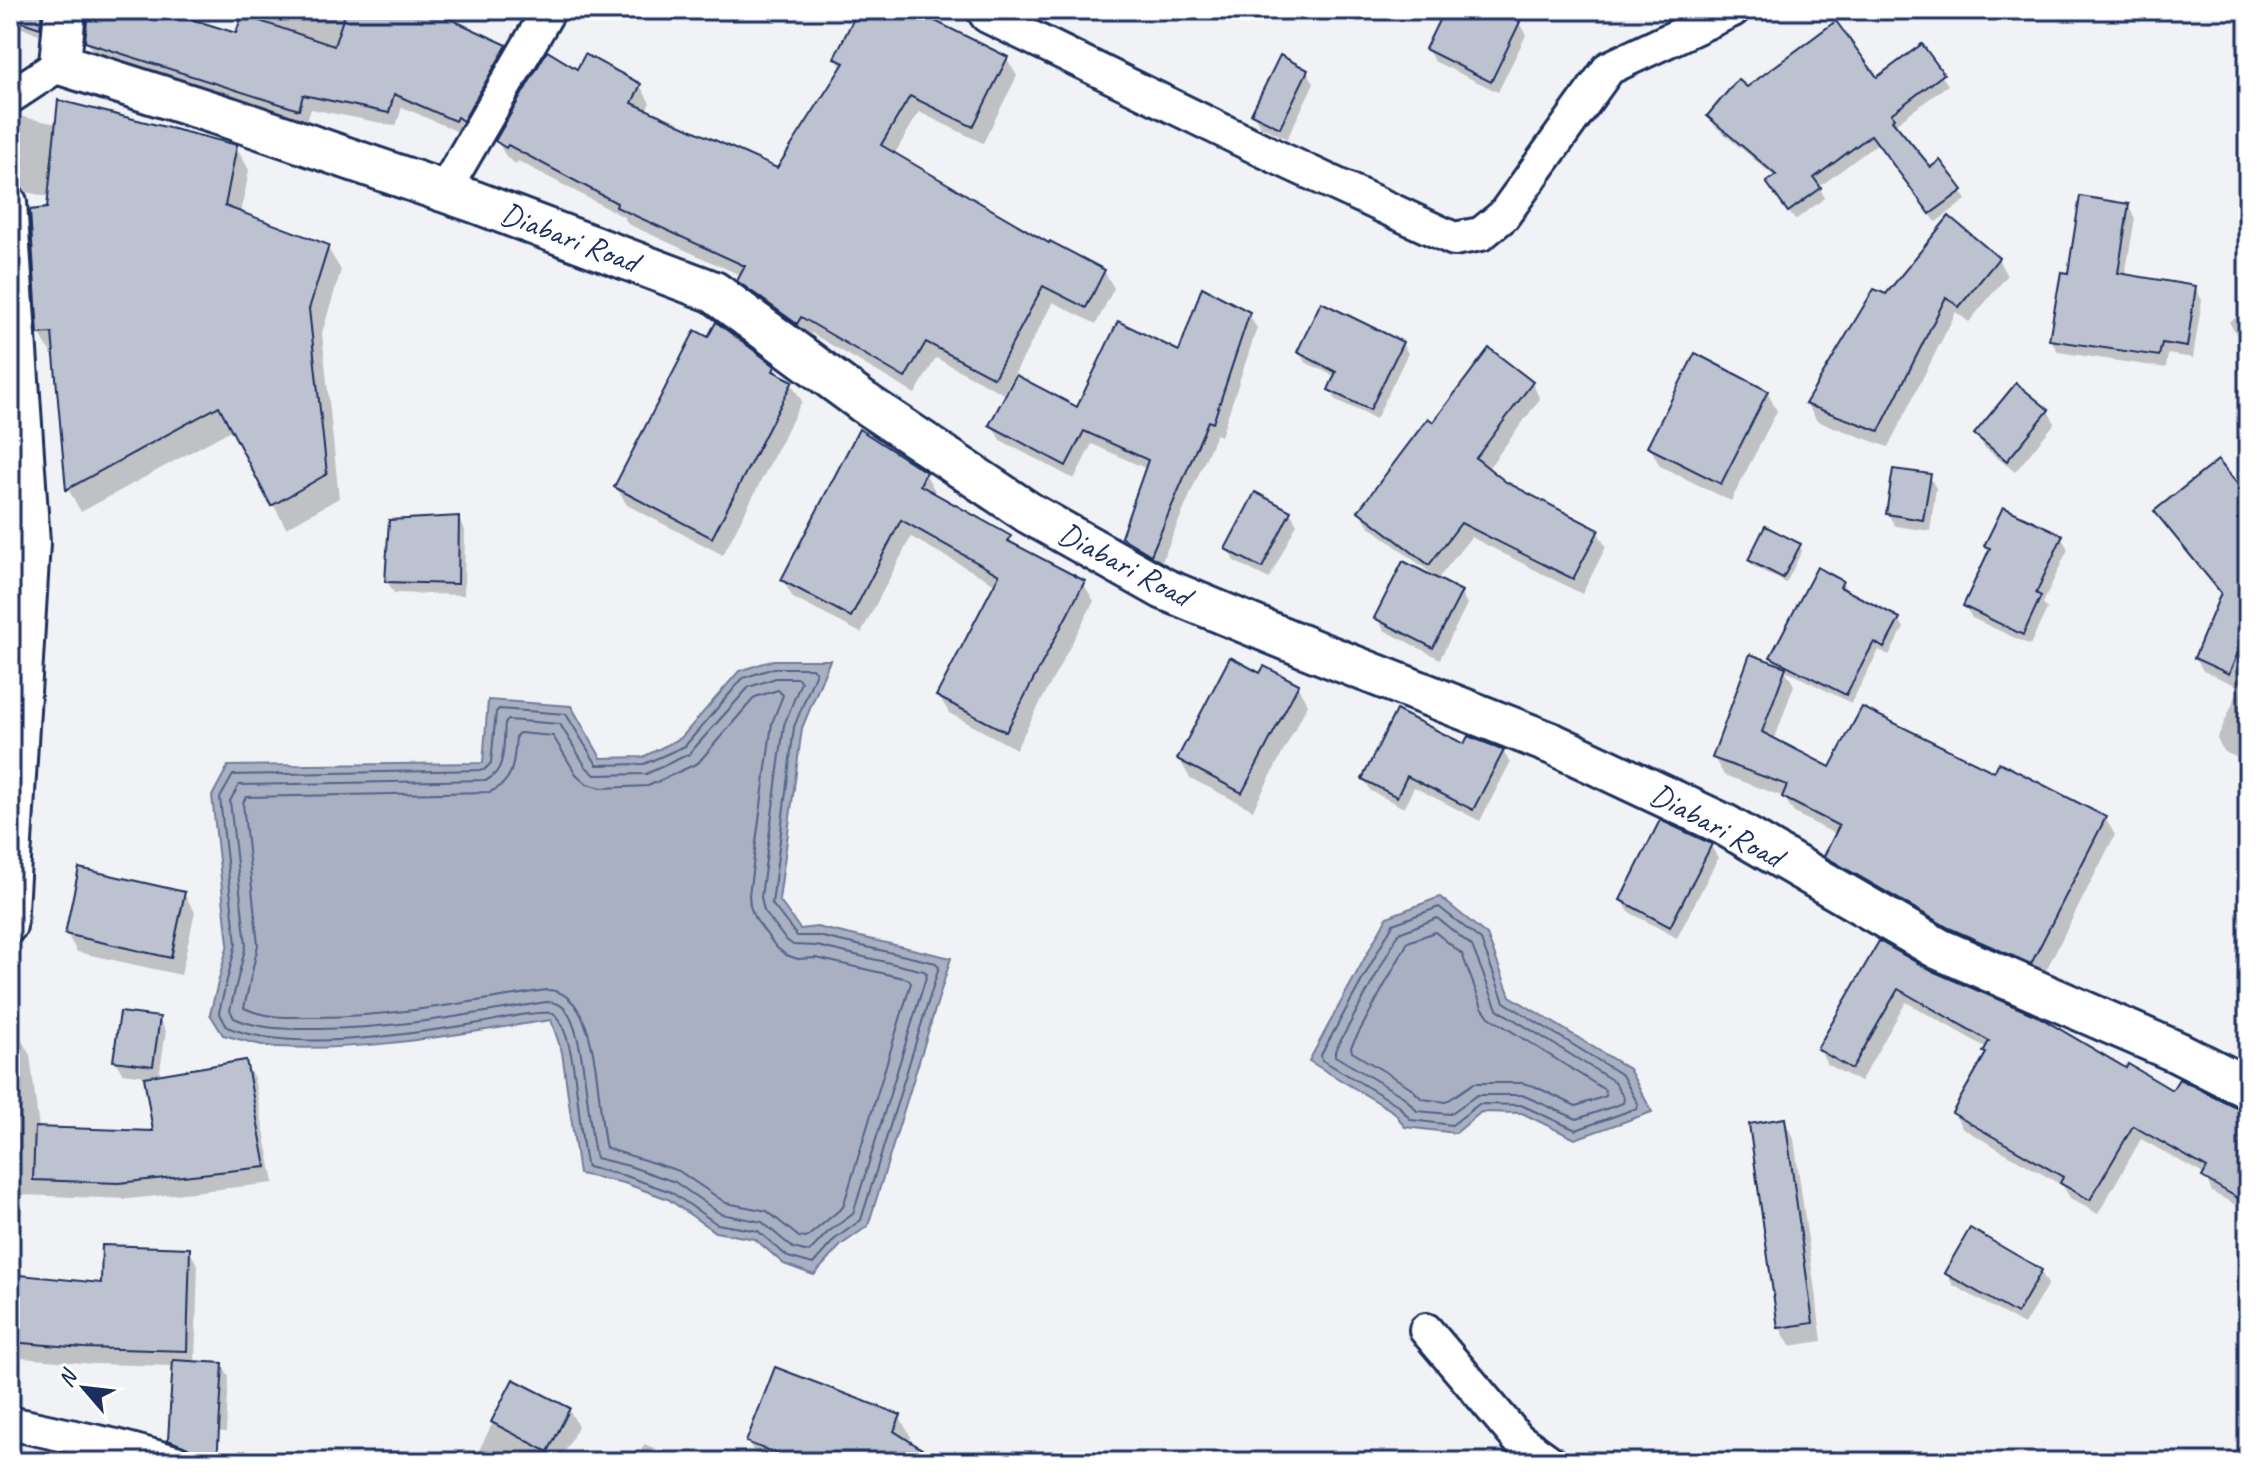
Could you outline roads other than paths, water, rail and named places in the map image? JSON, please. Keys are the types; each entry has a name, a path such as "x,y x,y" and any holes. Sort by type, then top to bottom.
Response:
{"street":[{"path":"10,97 60,64 65,10"},
{"path":"444,191 549,10"},
{"path":"983,10 987,16 1255,147 1454,239 1481,234 1503,216 1609,68 1733,10"},
{"name":"Diabari Road","path":"60,64 444,191 714,292 863,402 1029,513 1164,589 1553,744 1725,825 1939,949 2177,1052 2248,1088"},
{"path":"10,202 33,543 10,926"},
{"path":"1426,1330 1518,1439 1550,1462"},
{"path":"10,1423 175,1462"}],"water":[{"path":"773,660 830,660 802,728 779,900 800,929 817,927 951,958 868,1226 841,1245 814,1275 784,1264 755,1239 715,1232 668,1199 624,1183 579,1174 562,1052 551,1020 345,1047 276,1047 223,1035 210,1014 228,944 212,796 228,766 483,763 488,700 571,706 601,758 643,757 681,738 739,671"},
{"path":"1440,897 1487,935 1510,996 1629,1069 1652,1112 1575,1139 1522,1113 1481,1112 1456,1133 1405,1127 1394,1112 1309,1061 1387,917"}]}
